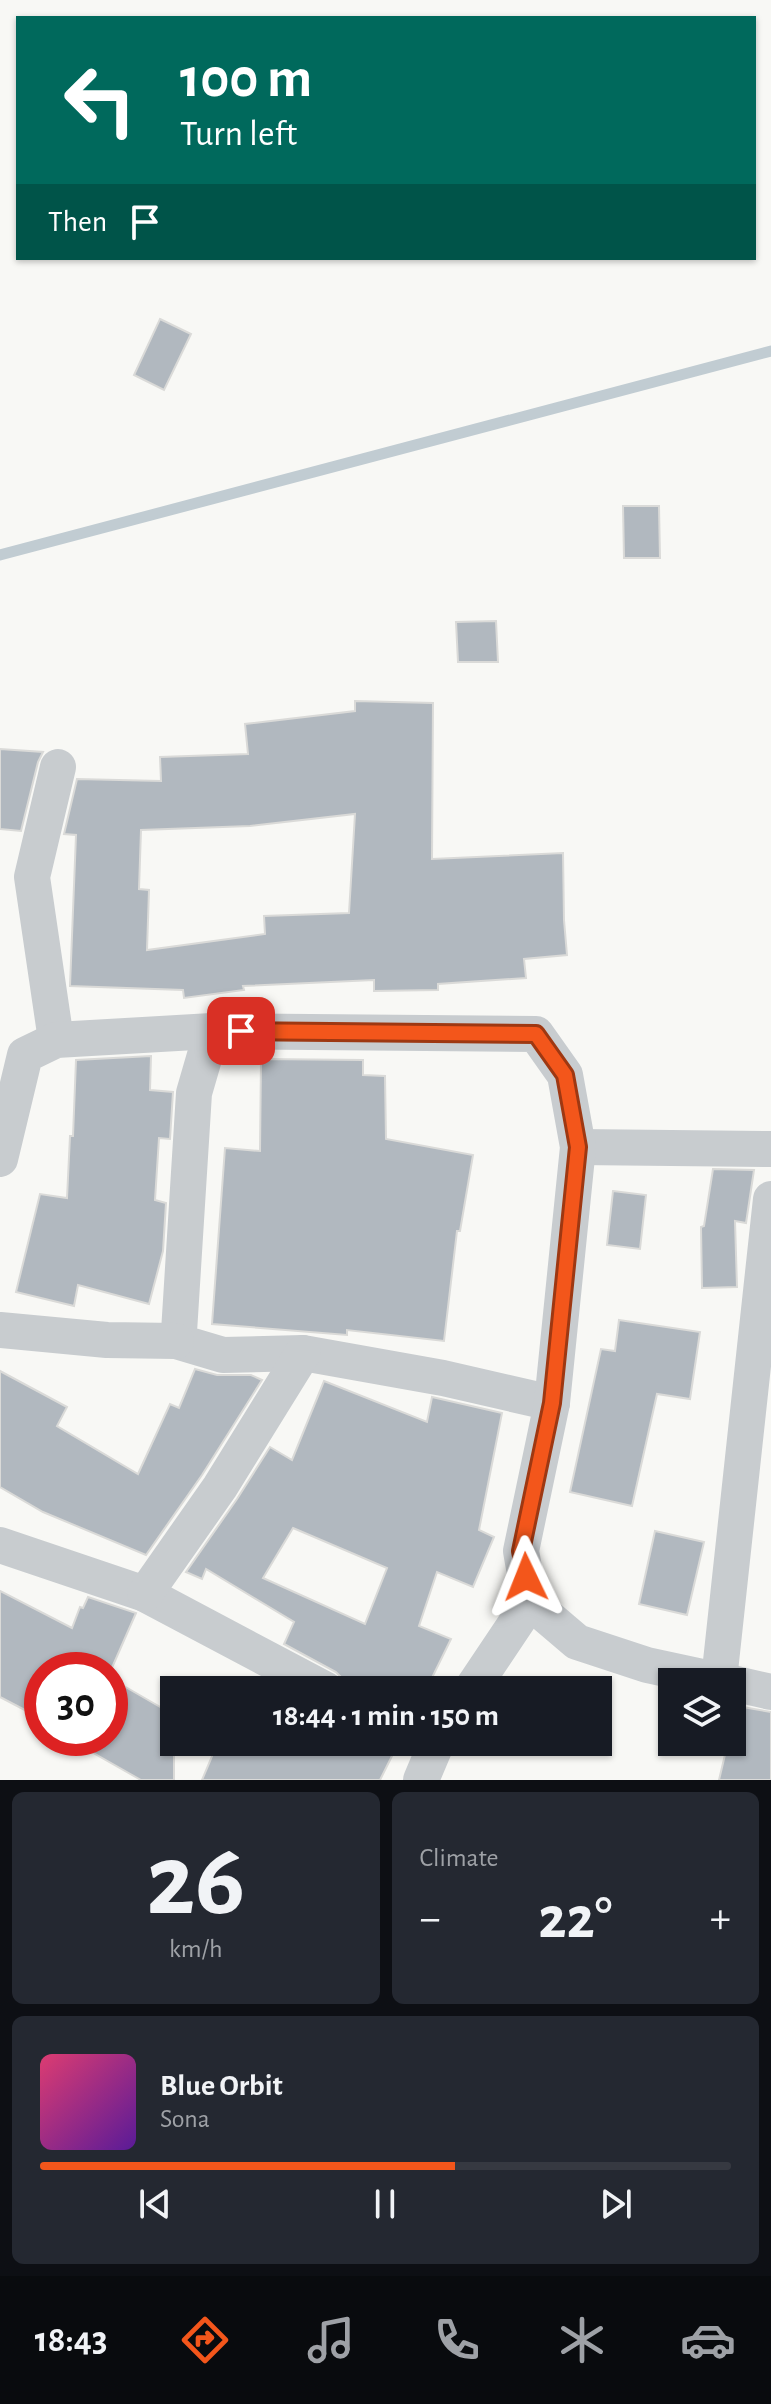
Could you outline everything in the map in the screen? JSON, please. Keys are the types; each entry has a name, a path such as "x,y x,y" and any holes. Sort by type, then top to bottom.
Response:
{"street":[{"path":"56,1040 32,877 58,767"},
{"path":"176,1341 194,1093 212,1031"},
{"path":"0,1159 25,1055 56,1040 212,1031 536,1034 565,1075 578,1147 552,1403 521,1551 530,1602 577,1642 661,1668"},
{"path":"578,1147 771,1149"},
{"path":"727,1668 771,1199"},
{"path":"0,1330 107,1340 176,1341 223,1355 303,1353 443,1378 552,1403"},
{"path":"145,1594 220,1487 303,1353"},
{"path":"0,1545 145,1594 300,1676"},
{"path":"480,1676 530,1602"},
{"path":"746,1686 771,1692"}],"building":[{"path":"160,319 191,334 164,390 134,375"},
{"path":"623,506 659,506 660,558 624,558"},
{"path":"496,621 498,662 458,662 456,622"},
{"path":"355,701 433,703 432,859 563,853 567,955 524,959 526,978 438,984 438,990 374,991 374,980 243,986 244,990 184,998 183,990 70,986 76,835 64,834 77,779 161,781 160,757 248,754 245,724 355,711","holes":["355,814 349,913 264,916 265,934 147,950 149,890 139,889 141,830 250,826"]},
{"path":"0,749 43,752 21,831 0,829"},
{"path":"151,1056 150,1090 173,1092 170,1139 159,1138 155,1200 166,1203 163,1251 149,1304 78,1285 74,1306 16,1292 40,1194 67,1198 76,1060"},
{"path":"261,1059 363,1060 363,1075 385,1076 386,1139 473,1155 460,1231 457,1231 444,1341 347,1330 347,1335 212,1324 225,1148 260,1151"},
{"path":"713,1169 754,1170 746,1223 735,1221 737,1287 702,1288 701,1227 704,1226"},
{"path":"613,1191 646,1195 640,1249 607,1245"},
{"path":"619,1320 700,1332 690,1399 657,1394 632,1506 570,1492 601,1349 615,1351"},
{"path":"195,1369 217,1375 251,1375 262,1380 202,1475 146,1555 43,1512 0,1487 0,1371 67,1407 57,1426 138,1474 170,1404 179,1408"},
{"path":"324,1381 427,1422 432,1397 502,1413 479,1530 494,1537 473,1587 437,1572 419,1626 451,1639 433,1676 340,1676 284,1644 294,1622 206,1569 202,1579 186,1572 270,1447 292,1460","holes":["293,1528 387,1568 365,1624 263,1578"]},
{"path":"655,1531 704,1542 687,1615 639,1604"},
{"path":"0,1591 72,1628 80,1607 83,1608 88,1597 136,1613 119,1652 24,1652 24,1710 0,1697"},
{"path":"128,1688 160,1707 160,1756 174,1756 174,1780 141,1780 99,1756 128,1756"},
{"path":"746,1708 771,1712 771,1780 719,1780 725,1756 746,1756"},
{"path":"212,1756 392,1756 380,1780 202,1780"}],"waterway":[{"path":"0,555 771,351"}],"route":[{"path":"241,1031 536,1034 565,1075 578,1147 552,1403 521,1551 526,1577"}]}
